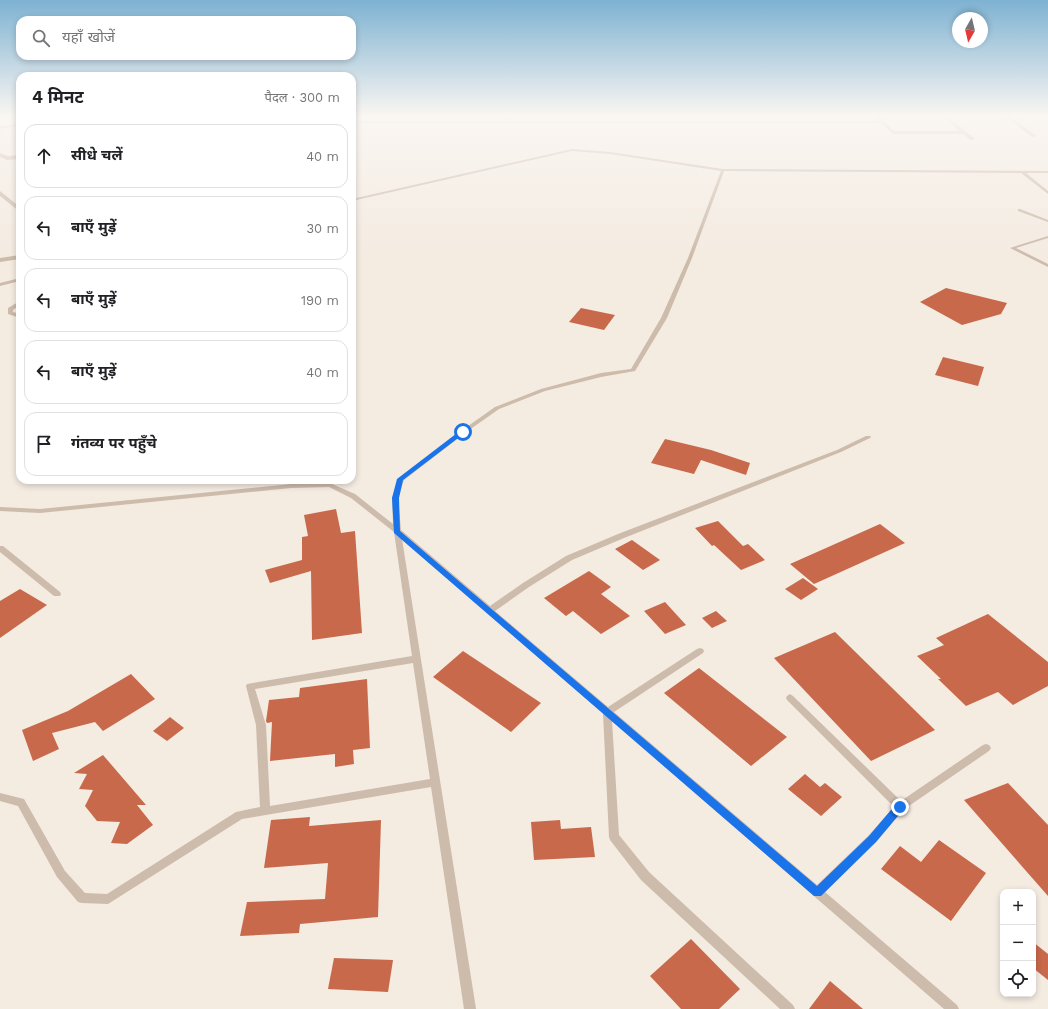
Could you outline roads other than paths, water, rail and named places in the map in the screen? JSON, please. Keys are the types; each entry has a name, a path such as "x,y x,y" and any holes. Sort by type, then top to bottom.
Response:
{"street":[{"path":"0,193 16,207"},
{"path":"0,260 16,258"}],"lane":[{"path":"356,199 514,163"},
{"path":"676,163 722,170 1048,172"},
{"path":"470,1009 397,531 395,498 400,479 497,408 543,390 601,375 633,370 664,318 690,258 722,170"},
{"path":"1022,172 1048,193"},
{"path":"1019,210 1048,221"},
{"path":"1048,237 1012,248 1048,266"},
{"path":"0,285 16,280"},
{"path":"7,283 16,285"},
{"path":"16,305 10,309 10,313 16,315"},
{"path":"489,611 526,585 569,558 868,437"},
{"path":"0,509 40,511 291,486 330,485 353,496 397,531 953,1009"},
{"path":"0,548 57,594"},
{"path":"607,712 700,651"},
{"path":"266,810 261,725 250,686 416,659"},
{"path":"790,698 900,807"},
{"path":"607,712 614,837 645,876 789,1009"},
{"path":"817,892 872,839 900,807 986,748"},
{"path":"0,797 21,802 61,874 82,898 108,899 240,815 436,782"}]}
